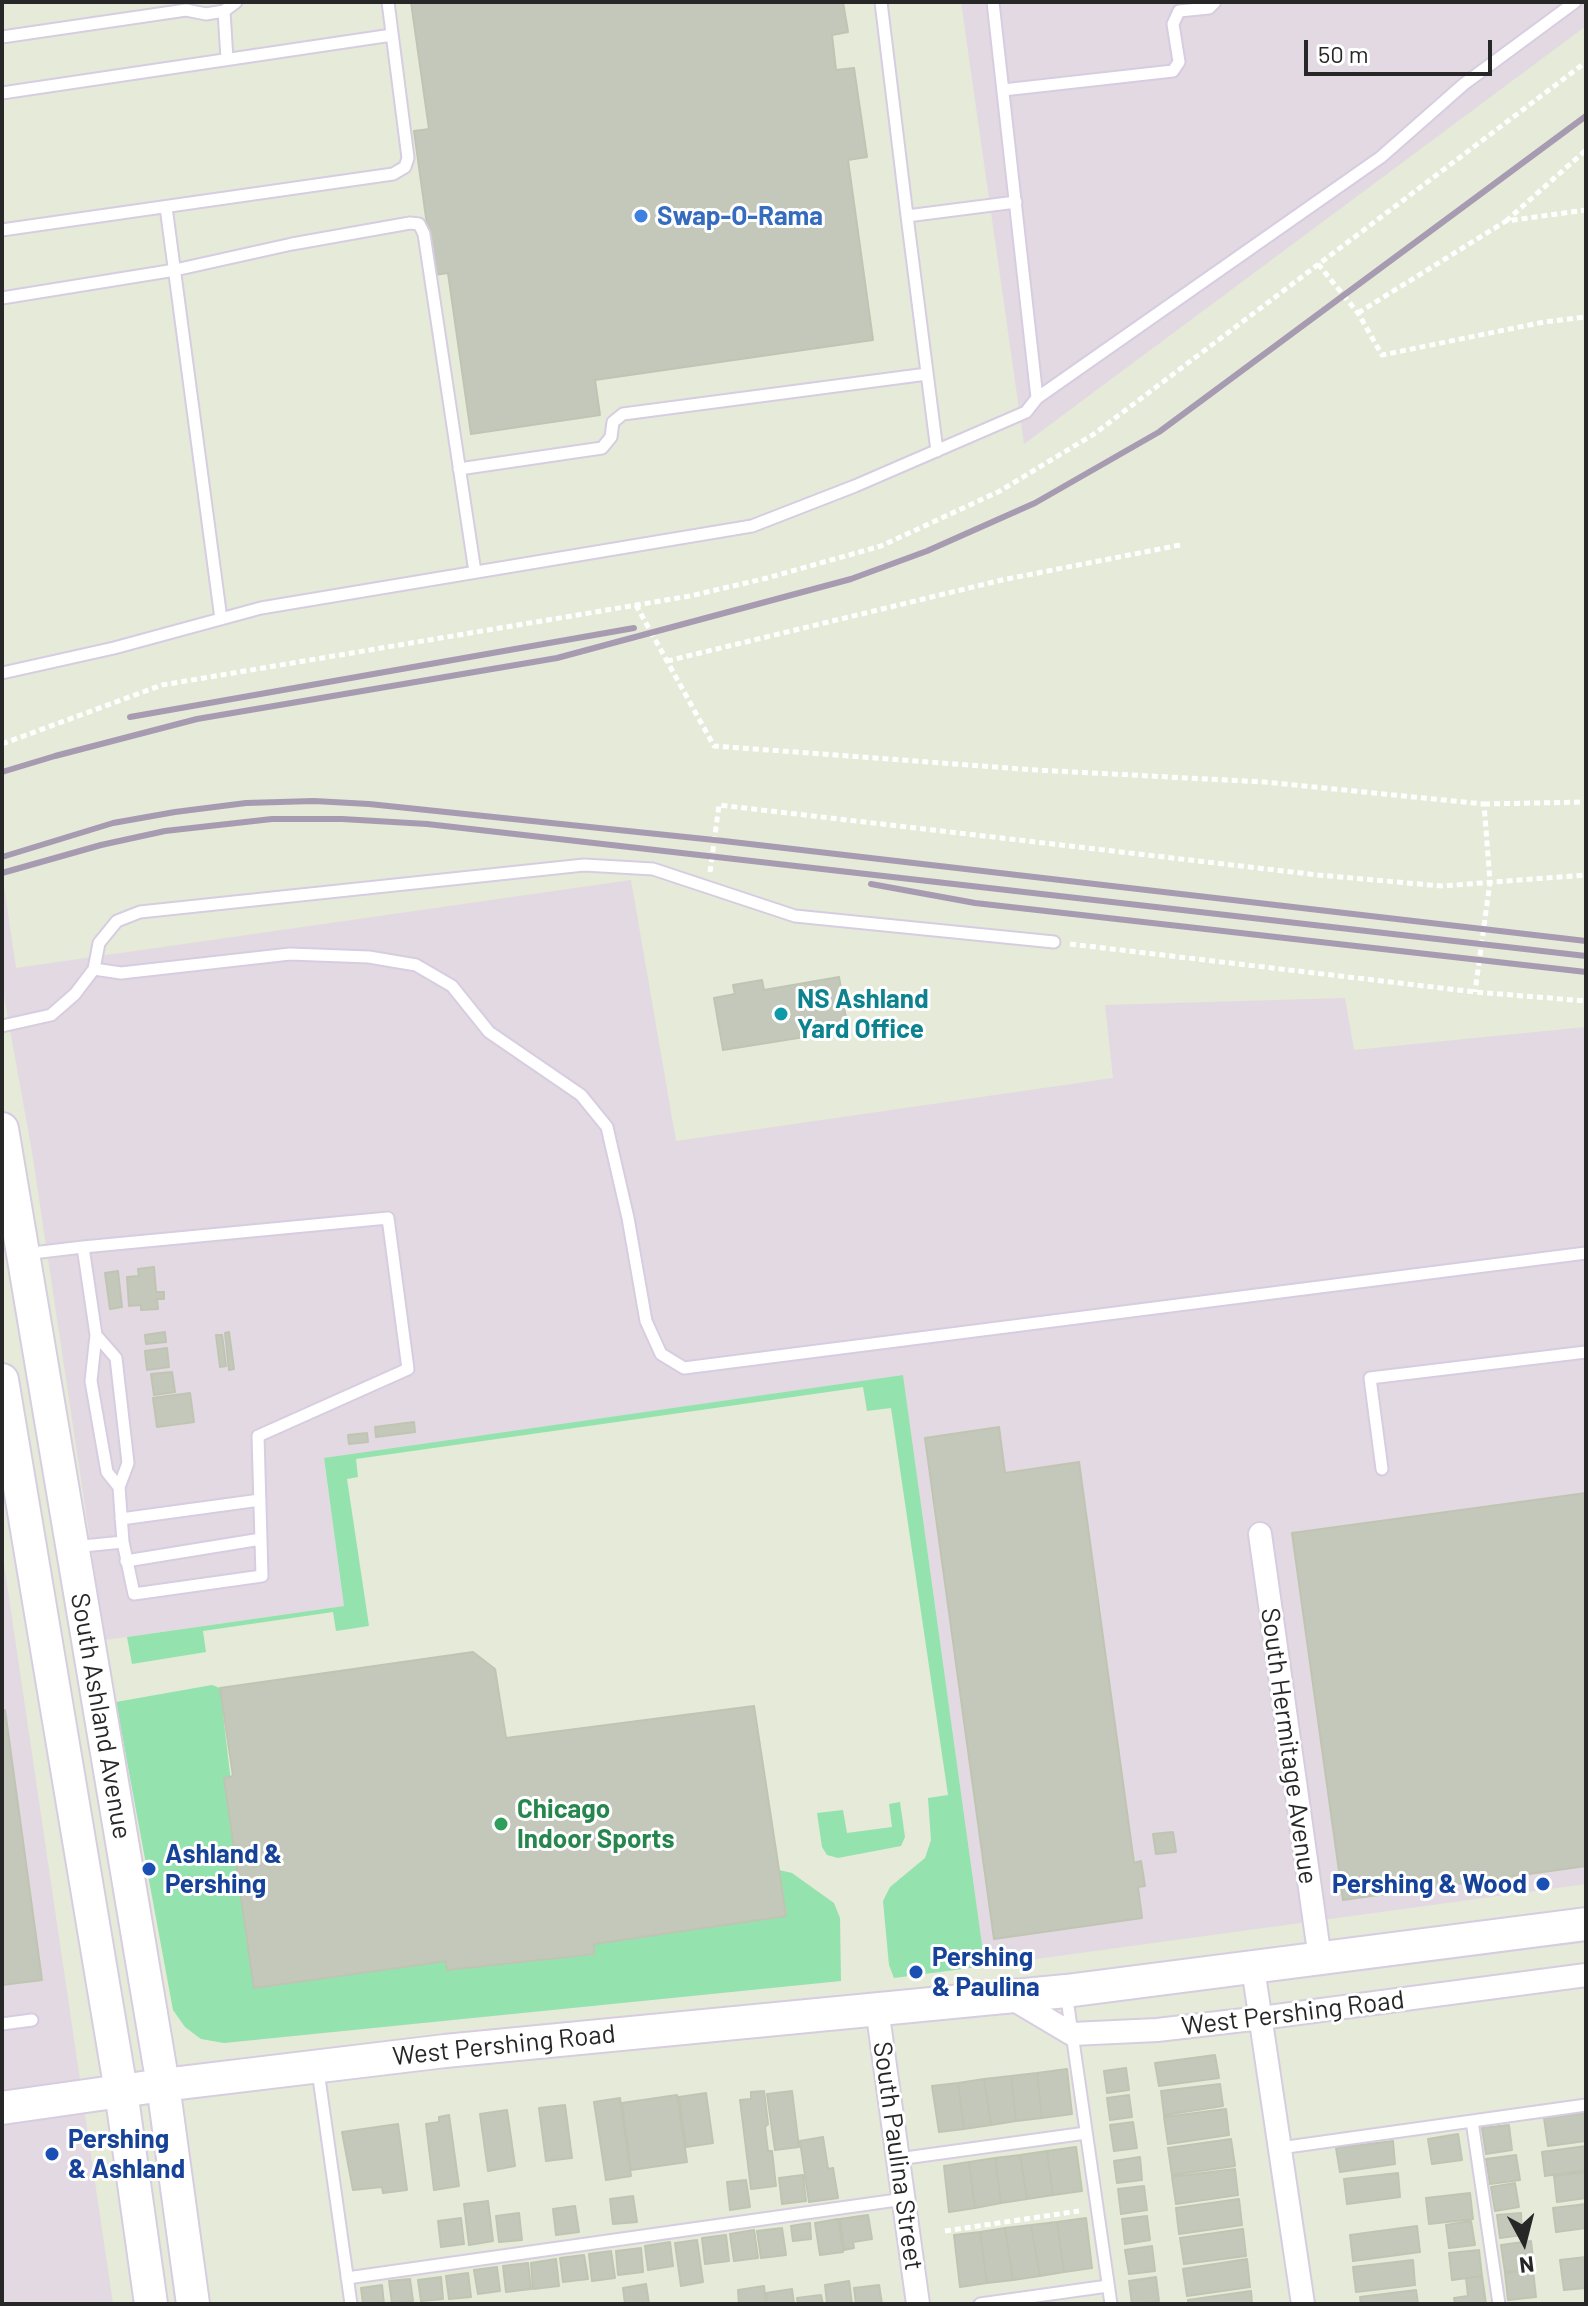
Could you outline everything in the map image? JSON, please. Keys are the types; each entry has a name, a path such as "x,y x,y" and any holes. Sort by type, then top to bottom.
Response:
{"main road":[{"name":"South Ashland Avenue","path":"2,1129 163,2085 193,2304"},
{"name":"South Ashland Avenue","path":"2,1380 121,2091 151,2304"},
{"name":"West Pershing Road","path":"2,2108 317,2066 597,2035 1066,1991 1586,1924"}],"street":[{"name":"South Hermitage Avenue","path":"1260,1534 1320,1959"},
{"path":"1253,1968 1303,2304"},
{"name":"West Pershing Road","path":"1072,2034 1157,2030 1586,1975"},
{"path":"1008,1996 1072,2034"},
{"name":"South Paulina Street","path":"877,2008 918,2304"}],"lane":[{"path":"2,37 185,6 206,14 224,11 236,2"},
{"path":"2,230 393,174 405,167 408,158 388,2"},
{"path":"881,2 937,451"},
{"path":"993,2 1037,398"},
{"path":"1003,90 1173,71 1179,62 1173,24 1179,11 1209,8 1215,2"},
{"path":"2,673 114,648 261,608 752,526 937,451 1026,412 1037,398 1381,157 1464,84 1575,2"},
{"path":"224,11 227,59"},
{"path":"2,93 392,35"},
{"path":"907,216 1016,202"},
{"path":"166,207 221,619"},
{"path":"2,298 175,270 292,244 419,224 424,234 475,572"},
{"path":"459,469 602,448 611,437 613,422 623,414 927,374"},
{"path":"2,1026 51,1015 75,994 94,969 99,943 117,921 140,912 584,865 653,869 795,916 1054,942"},
{"path":"94,969 121,973 290,954 369,957 416,965 452,986 489,1032 581,1095 607,1127 628,1218 646,1321 661,1354 684,1368 1586,1253"},
{"path":"24,1254 388,1218 408,1369 258,1436 262,1576 134,1594 121,1519 119,1487 128,1463 116,1358 96,1335"},
{"path":"83,1247 96,1335 91,1381 107,1472 119,1487"},
{"path":"1382,1469 1370,1378 1586,1352"},
{"path":"121,1519 260,1500"},
{"path":"126,1561 261,1539"},
{"path":"73,1547 123,1542"},
{"path":"1066,1991 1111,2304"},
{"path":"2,2024 32,2020"},
{"path":"317,2066 351,2304"},
{"path":"1280,2148 1586,2105"},
{"path":"1472,2121 1499,2304"},
{"path":"898,2159 1086,2133"},
{"path":"347,2278 904,2199"},
{"path":"980,2304 1108,2286"}],"path":[{"path":"1358,313 1506,221 1586,150"},
{"path":"1506,221 1586,210"},
{"path":"1318,264 1358,313 1382,355 1544,322 1586,317"},
{"path":"667,661 1002,580 1180,545"},
{"path":"636,605 714,746 1036,770 1264,782 1484,804 1586,802"},
{"path":"1475,992 1490,882 1484,804"},
{"path":"708,888 719,805 1318,875 1442,886 1586,875"},
{"path":"1054,942 1475,992 1586,1001"},
{"path":"945,2231 1079,2211"}],"shaded area":[{"path":"961,2 1586,2 1586,26 1024,444"},
{"path":"631,880 676,1141 1113,1078 1105,1005 1345,998 1354,1050 1586,1027 1586,1884 985,1966 903,1375 324,1459 344,1606 105,1640 32,1152 2,985 2,887 16,968"},
{"path":"2,1550 113,2304 2,2304"}],"green space":[{"path":"903,1375 985,1966 894,1978 889,1965 883,1901 890,1887 925,1858 931,1840 928,1798 948,1795 891,1408 867,1411 863,1387 356,1459 358,1477 347,1479 369,1626 336,1631 333,1612 203,1631 206,1652 132,1664 127,1637 344,1606 324,1458"},
{"path":"212,1685 220,1688 255,1988 446,1961 447,1970 593,1954 594,1944 785,1916 779,1870 792,1873 834,1903 840,1918 841,1981 224,2043 201,2039 185,2027 173,2010 116,1702"},
{"path":"900,1802 905,1837 901,1846 838,1858 827,1855 822,1847 817,1813 843,1810 847,1833 892,1827 889,1804"}],"building":[{"name":"Swap-O-Rama","path":"411,2 843,2 848,32 832,35 836,70 854,68 867,157 848,160 873,340 595,380 600,415 471,434 448,273 434,275 414,131 429,129"},
{"name":"NS Ashland Yard Office","path":"839,977 848,1030 723,1050 714,998 735,994 733,985 762,980 764,990"},
{"path":"154,1267 156,1292 164,1292 164,1299 157,1299 158,1309 141,1310 141,1305 129,1306 127,1277 139,1276 138,1269"},
{"path":"118,1271 122,1307 110,1309 105,1273"},
{"path":"165,1332 166,1342 146,1344 145,1335"},
{"path":"229,1332 234,1369 229,1370 225,1333"},
{"path":"216,1335 222,1335 226,1366 220,1367"},
{"path":"167,1348 169,1367 147,1370 145,1351"},
{"path":"172,1372 175,1392 154,1395 151,1374"},
{"path":"190,1393 194,1422 157,1427 153,1398"},
{"path":"414,1422 415,1432 376,1437 375,1427"},
{"path":"999,1427 1005,1473 1079,1462 1134,1863 1141,1861 1145,1886 1138,1887 1142,1918 994,1939 925,1438"},
{"path":"367,1433 368,1442 349,1444 348,1435"},
{"path":"1586,1493 1586,1866 1343,1900 1292,1533"},
{"name":"Chicago Indoor Sports","path":"473,1652 495,1669 506,1738 754,1706 786,1916 594,1944 594,1954 447,1970 446,1961 254,1988 224,1778 233,1776 220,1688"},
{"path":"2,1710 5,1710 42,1980 2,1985"},
{"path":"1173,1832 1176,1852 1156,1854 1153,1834"},
{"path":"1215,2055 1219,2078 1159,2086 1155,2063"},
{"path":"1126,2068 1129,2090 1107,2093 1104,2071"},
{"path":"1067,2069 1072,2114 1042,2118 1037,2073"},
{"path":"1037,2073 1042,2118 1016,2121 1011,2076"},
{"path":"1011,2076 1016,2121 991,2125 984,2079"},
{"path":"984,2079 991,2125 964,2129 958,2083"},
{"path":"958,2083 964,2129 939,2132 932,2086"},
{"path":"1220,2084 1223,2106 1164,2115 1161,2091"},
{"path":"764,2091 768,2151 772,2151 776,2186 751,2189 740,2100 751,2099 751,2092"},
{"path":"792,2091 799,2147 775,2150 767,2094"},
{"path":"706,2093 713,2143 686,2147 679,2097"},
{"path":"677,2095 687,2162 631,2170 622,2103"},
{"path":"1129,2095 1132,2117 1110,2120 1107,2098"},
{"path":"620,2098 631,2176 606,2180 594,2102"},
{"path":"565,2105 572,2158 546,2161 539,2108"},
{"path":"1226,2109 1229,2135 1168,2144 1164,2117"},
{"path":"507,2110 515,2166 488,2171 480,2114"},
{"path":"1586,2113 1586,2141 1548,2146 1544,2118"},
{"path":"449,2115 459,2186 434,2190 426,2124 439,2122 439,2117"},
{"path":"1133,2122 1137,2148 1114,2151 1110,2125"},
{"path":"398,2124 407,2190 383,2193 382,2187 353,2190 342,2132"},
{"path":"1509,2125 1512,2150 1486,2154 1482,2128"},
{"path":"1458,2134 1462,2160 1432,2164 1428,2139"},
{"path":"823,2137 828,2169 833,2168 838,2198 809,2202 800,2141"},
{"path":"1231,2139 1235,2166 1172,2175 1168,2148"},
{"path":"1393,2141 1395,2164 1340,2172 1336,2148"},
{"path":"1586,2146 1586,2170 1545,2176 1542,2152"},
{"path":"1076,2147 1082,2191 1053,2195 1047,2151"},
{"path":"1047,2151 1053,2195 1027,2199 1020,2155"},
{"path":"1020,2155 1027,2199 1001,2203 995,2158"},
{"path":"1516,2155 1520,2180 1490,2184 1486,2159"},
{"path":"1140,2157 1142,2180 1117,2183 1114,2161"},
{"path":"995,2158 1001,2203 975,2208 969,2162"},
{"path":"969,2162 975,2208 949,2212 944,2166"},
{"path":"1235,2169 1238,2195 1176,2204 1172,2177"},
{"path":"1586,2172 1586,2198 1557,2202 1554,2176"},
{"path":"1398,2173 1400,2197 1347,2204 1344,2179"},
{"path":"803,2175 806,2201 782,2204 779,2178"},
{"path":"746,2180 750,2207 730,2210 727,2182"},
{"path":"1515,2183 1519,2207 1495,2211 1491,2187"},
{"path":"1144,2186 1147,2210 1121,2214 1118,2189"},
{"path":"1470,2193 1473,2219 1429,2224 1426,2198"},
{"path":"633,2196 637,2222 613,2224 610,2199"},
{"path":"1239,2199 1242,2225 1179,2234 1176,2208"},
{"path":"488,2201 493,2241 469,2245 464,2204"},
{"path":"1586,2204 1586,2228 1556,2232 1553,2208"},
{"path":"575,2206 579,2232 556,2235 553,2209"},
{"path":"519,2213 522,2240 499,2242 496,2216"},
{"path":"1521,2213 1522,2235 1500,2238 1497,2215"},
{"path":"868,2215 872,2239 853,2242 854,2248 844,2250 840,2219"},
{"path":"1147,2216 1150,2240 1125,2244 1122,2219"},
{"path":"461,2218 464,2244 441,2247 438,2221"},
{"path":"1086,2218 1092,2268 1064,2272 1057,2222"},
{"path":"838,2219 843,2252 820,2255 815,2223"},
{"path":"1471,2221 1475,2245 1449,2248 1446,2225"},
{"path":"1057,2222 1064,2272 1040,2276 1031,2225"},
{"path":"810,2223 811,2239 793,2241 791,2226"},
{"path":"1031,2225 1040,2276 1013,2280 1005,2228"},
{"path":"1417,2226 1420,2252 1353,2261 1350,2235"},
{"path":"782,2228 786,2255 761,2258 757,2231"},
{"path":"1005,2228 1013,2280 987,2283 980,2232"},
{"path":"1243,2229 1246,2256 1184,2264 1180,2238"},
{"path":"754,2230 758,2258 734,2261 730,2234"},
{"path":"980,2232 987,2283 960,2287 954,2235"},
{"path":"726,2235 729,2261 705,2264 702,2238"},
{"path":"697,2240 703,2282 681,2286 675,2243"},
{"path":"1531,2241 1534,2268 1505,2272 1501,2245"},
{"path":"670,2242 673,2266 648,2270 645,2246"},
{"path":"1152,2246 1155,2271 1129,2274 1125,2250"},
{"path":"641,2248 643,2272 618,2275 616,2251"},
{"path":"1479,2250 1482,2276 1452,2280 1449,2253"},
{"path":"611,2251 615,2278 592,2281 589,2254"},
{"path":"584,2255 588,2279 563,2282 560,2258"},
{"path":"1586,2257 1586,2288 1564,2290 1560,2260"},
{"path":"556,2259 559,2286 533,2289 531,2263"},
{"path":"1247,2259 1250,2287 1187,2296 1183,2269"},
{"path":"1413,2260 1415,2285 1356,2292 1353,2267"},
{"path":"528,2263 531,2289 506,2292 503,2266"},
{"path":"497,2267 500,2291 478,2294 474,2270"},
{"path":"1533,2270 1536,2297 1508,2300 1505,2273"},
{"path":"468,2273 471,2297 449,2299 446,2276"},
{"path":"1482,2276 1486,2304 1455,2304 1454,2298 1468,2296 1466,2278"},
{"path":"441,2277 443,2299 421,2301 418,2280"},
{"path":"1156,2277 1159,2301 1132,2304 1129,2281"},
{"path":"410,2279 413,2301 392,2303 389,2281"},
{"path":"849,2281 852,2304 827,2304 825,2285"},
{"path":"646,2284 649,2304 625,2304 623,2288"},
{"path":"382,2285 384,2304 363,2304 361,2288"},
{"path":"879,2285 882,2304 856,2304 854,2288"},
{"path":"764,2286 766,2304 739,2304 738,2290"},
{"path":"792,2289 794,2304 767,2304 766,2293"},
{"path":"1416,2290 1418,2304 1361,2304 1360,2297"},
{"path":"1251,2291 1252,2304 1188,2304 1188,2300"},
{"path":"821,2295 823,2304 798,2304 797,2298"}],"railway":[{"path":"2,772 197,719 557,658 851,579 927,551 1035,503 1159,432 1586,116"},
{"path":"130,717 634,628"},
{"path":"2,857 113,823 246,803 314,801 724,841 1586,941"},
{"path":"2,873 101,845 165,831 272,819 342,819 427,824 1586,956"},
{"path":"871,884 975,903 1586,972"}],"place":[{"name":"Swap-O-Rama","path":"641,216"},
{"name":"NS Ashland Yard Office","path":"781,1014"},
{"name":"Chicago Indoor Sports","path":"501,1824"},
{"name":"Ashland & Pershing","path":"149,1869"},
{"name":"Pershing & Wood","path":"1543,1884"},
{"name":"Pershing & Paulina","path":"916,1972"},
{"name":"Pershing & Ashland","path":"52,2154"}]}
